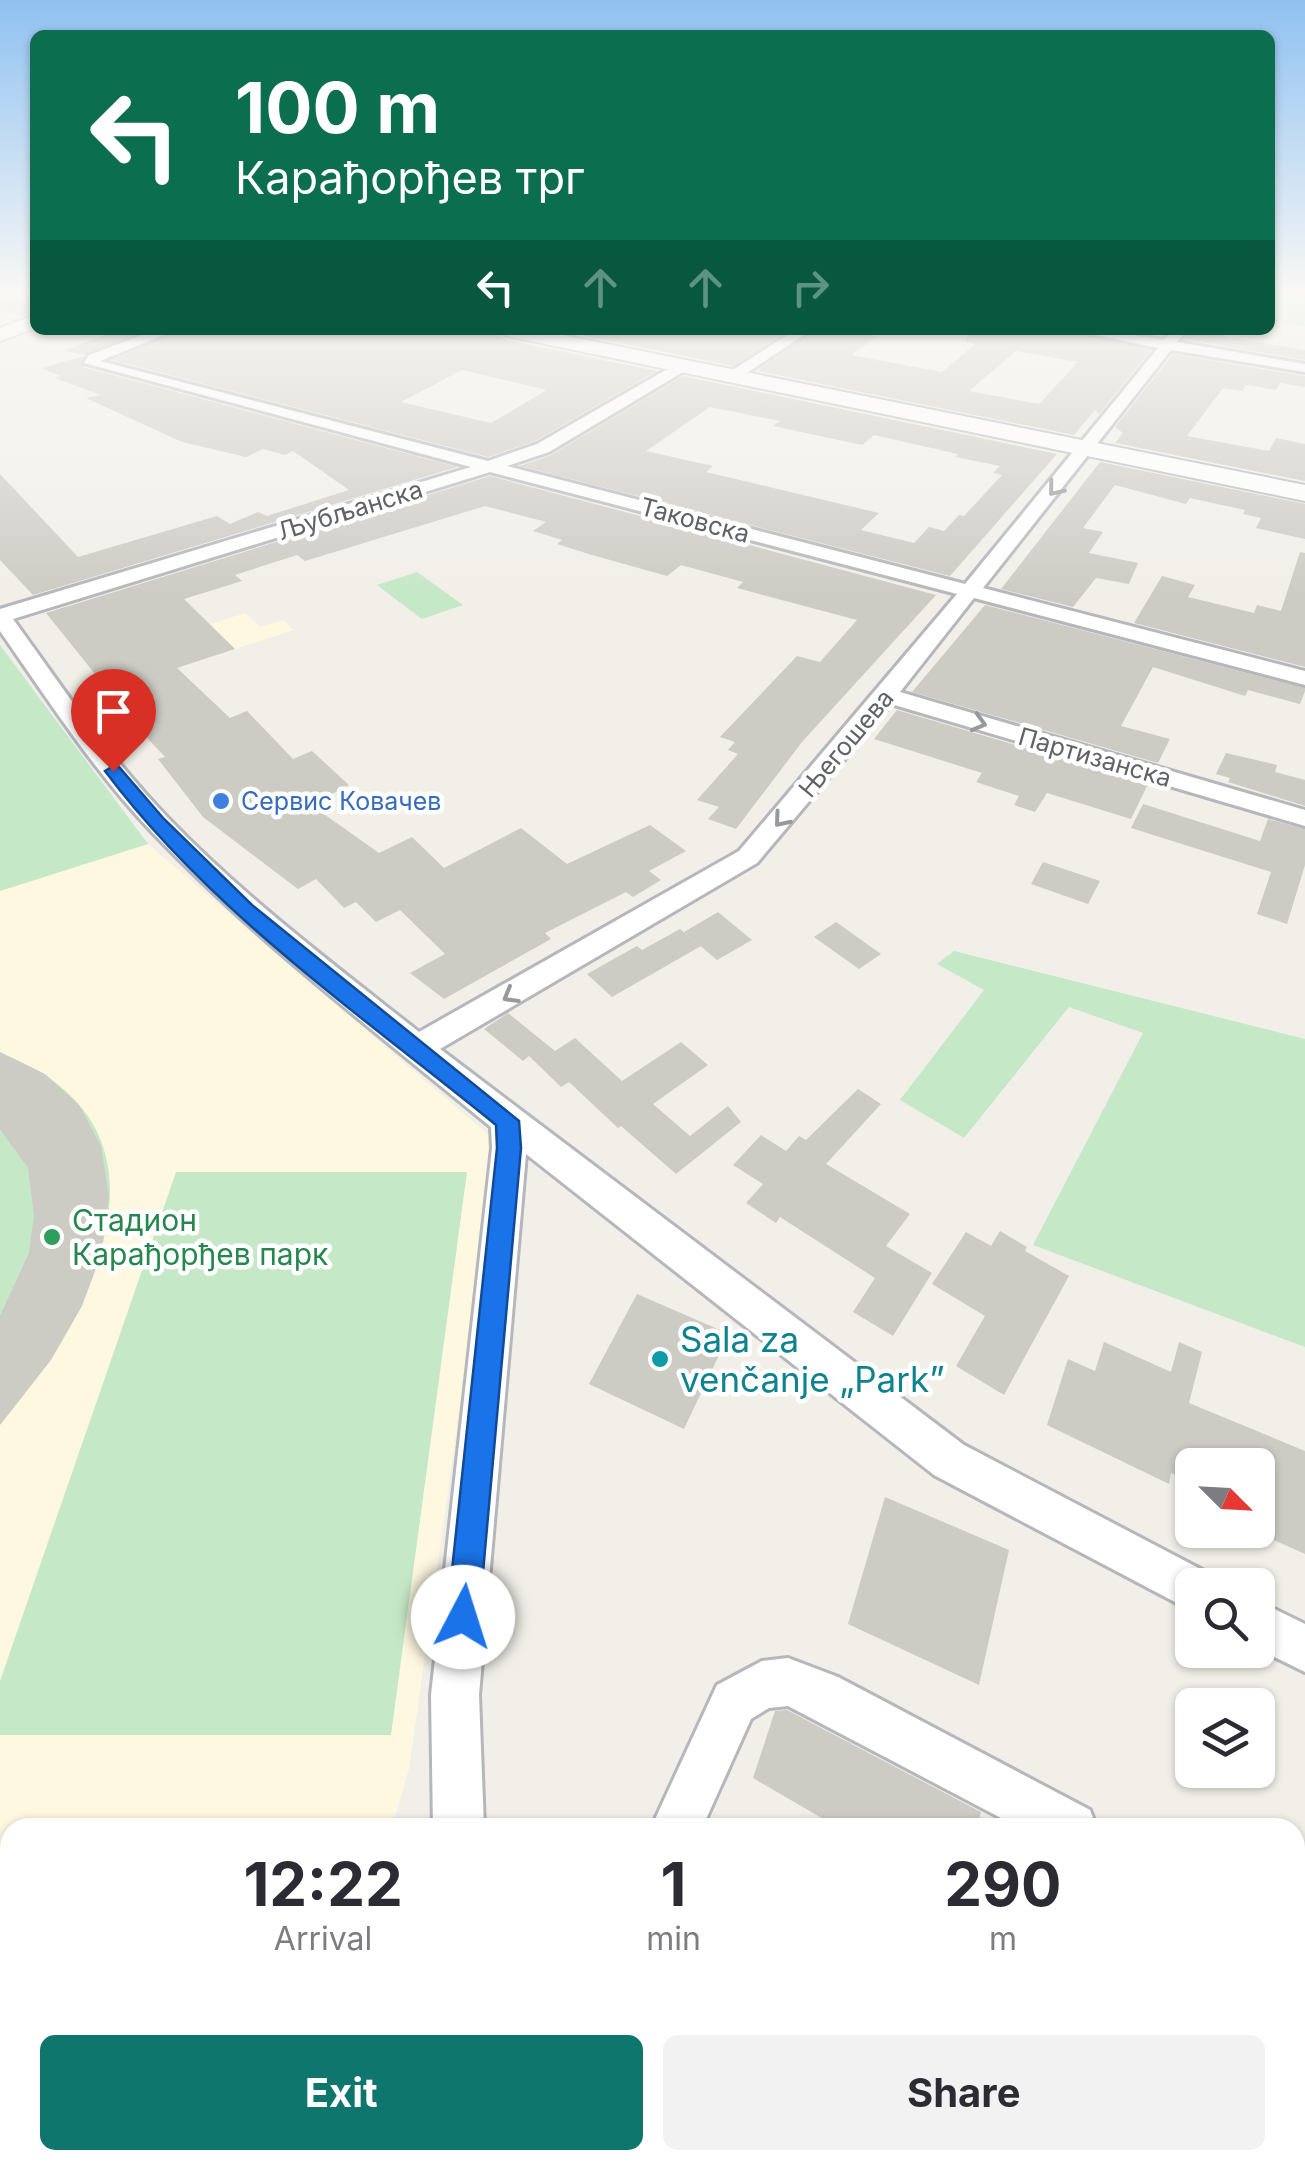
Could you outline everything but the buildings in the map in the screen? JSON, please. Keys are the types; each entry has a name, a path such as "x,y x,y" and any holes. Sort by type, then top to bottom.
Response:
{"street":[{"name":"Таковска","path":"203,394 1305,678"},
{"name":"Љубљанска","path":"0,616 490,466 561,439 636,394"},
{"path":"823,394 1305,493"},
{"name":"Његошева","path":"419,1047 728,872 765,839 1130,394"},
{"path":"0,616 91,745 158,823 245,910 507,1121 949,1460 1175,1580"},
{"name":"Партизанска","path":"886,696 1305,818"},
{"path":"459,1818 455,1695 509,1148 507,1121"},
{"path":"1275,1633 1305,1649"},
{"path":"681,1818 734,1702 762,1685 788,1682 822,1694 1053,1818"}],"shaded area":[{"path":"245,613 260,627 284,620 294,630 109,690 87,663"},
{"path":"148,844 497,1142 409,1769 395,1818 0,1818 0,891"}],"green space":[{"path":"417,572 463,605 422,619 377,585"},
{"path":"0,645 148,844 0,891"},
{"path":"954,951 1305,1039 1305,1347 1033,1245 1143,1033 1069,1007 964,1138 900,1100 984,990 937,964"},
{"name":"Стадион Карађорђев парк","path":"0,1053 59,1085 94,1126 109,1173 107,1225 91,1278 66,1330 0,1424"},
{"path":"176,1172 467,1172 391,1735 0,1735 0,1681"}],"place":[{"name":"Сервис Ковачев","path":"221,801"},
{"name":"Стадион Карађорђев парк","path":"52,1237"},
{"name":"Sala za venčanje „Park”","path":"660,1359"}],"route":[{"path":"113,771 158,823 245,910 507,1121 509,1148 463,1617"}]}
